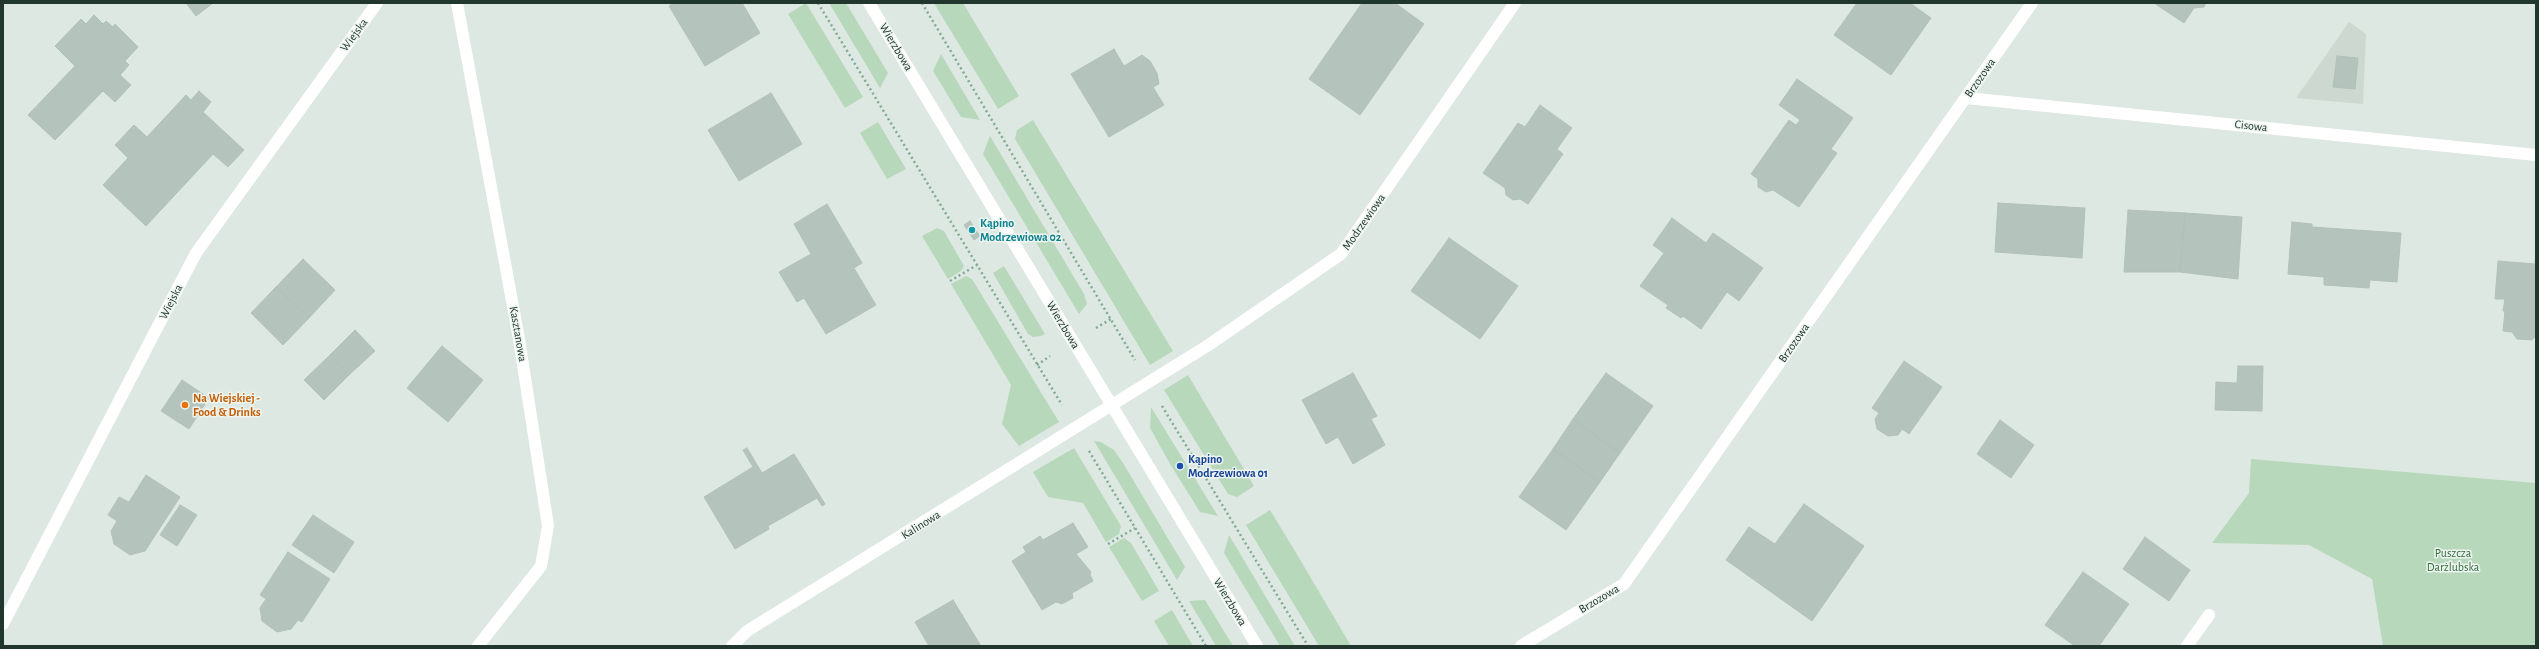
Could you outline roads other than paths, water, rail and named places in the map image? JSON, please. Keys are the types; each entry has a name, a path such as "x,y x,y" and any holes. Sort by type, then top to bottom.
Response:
{"street":[{"name":"Wiejska","path":"3,624 196,254 377,3"},
{"name":"Kasztanowa","path":"457,3 519,339 548,526 541,566 478,646"},
{"name":"Wierzbowa","path":"869,3 1257,646"},
{"name":"Modrzewiowa","path":"1112,405 1207,346 1341,254 1515,3"},
{"name":"Brzozowa","path":"1521,646 1624,584 2032,3"},
{"name":"Cisowa","path":"1966,98 2536,155"},
{"name":"Kalinowa","path":"732,646 747,631 788,608 1112,405"},
{"path":"2187,646 2210,615"}],"place":[{"name":"Kąpino Modrzewiowa 02","path":"972,230"},
{"name":"Na Wiejskiej - Food & Drinks","path":"185,405"},
{"name":"Kąpino Modrzewiowa 01","path":"1180,466"}],"park label":[{"name":"Puszcza Darżlubska","path":"2453,560"}]}
